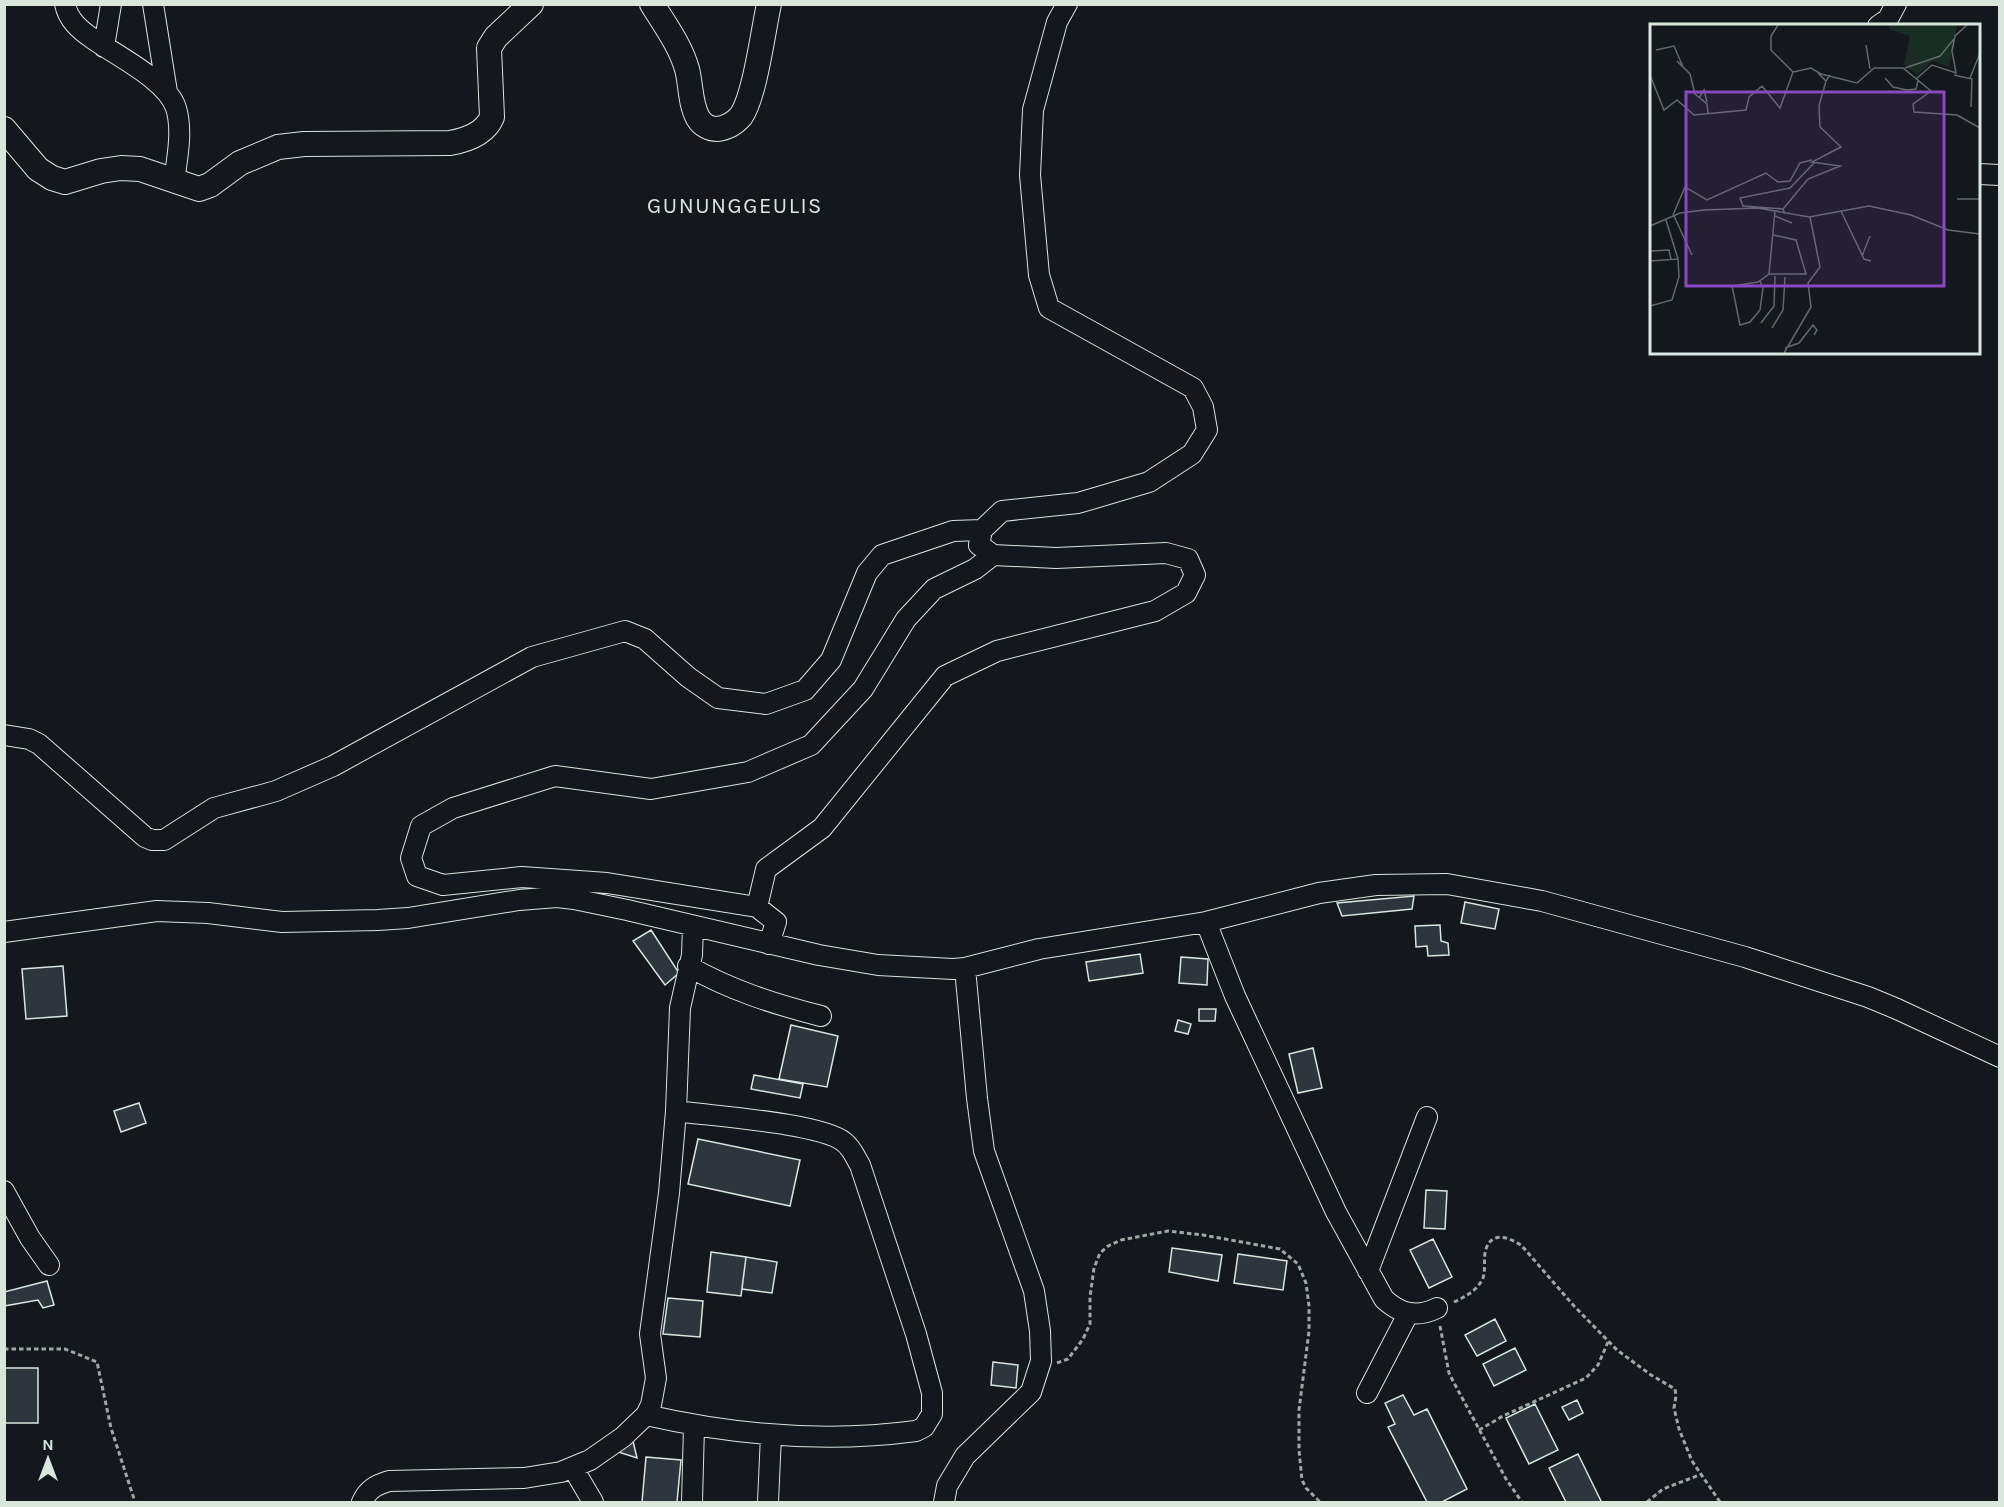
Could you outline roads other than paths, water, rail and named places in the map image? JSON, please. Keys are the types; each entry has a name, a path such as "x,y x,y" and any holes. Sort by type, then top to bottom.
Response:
{"main road":[{"path":"4,129 38,169 52,178 65,182 100,171 122,168 140,169 199,189 206,187 255,155 278,147 395,142 450,143 465,140 479,133 490,123 492,117 489,48 496,37 531,4"},
{"path":"652,4 677,44 687,68 697,116 705,125 716,129 734,123 746,106 769,4"}],"street":[{"path":"65,4 74,24 167,92 178,115 178,153 174,181"},
{"path":"104,47 111,4"},
{"path":"153,4 167,92"},
{"path":"757,907 766,869 822,828 945,676 997,651 1155,611 1186,593 1196,575 1188,559 1166,553 1056,558 993,555 979,545 982,530 1002,511 1078,503 1149,482 1192,454 1207,430 1203,407 1193,388 1049,308 1039,275 1030,175 1033,110 1057,22 1067,4"},
{"path":"1881,24 1888,19 1896,4"},
{"path":"1980,174 2000,175"},
{"path":"4,735 29,739 39,744 145,837 152,840 165,840 214,808 276,791 333,766 532,657 625,631 645,639 688,677 718,698 766,704 805,690 831,660 867,573 882,555 953,531 982,530"},
{"path":"769,944 776,922 757,907 607,883 522,877 443,885 417,876 411,858 421,826 453,808 555,776 651,789 748,772 811,745 863,689 906,618 934,589 975,569 993,555"},
{"path":"4,932 157,911 208,913 282,922 378,920 408,918 540,897 574,899 819,955 878,964 965,968 1039,949 1206,922 1347,888 1422,883 1447,884 1542,901 1787,970 1897,1009 2000,1057"},
{"path":"1206,922 1240,1006 1335,1212 1384,1299 1392,1307 1408,1314 1429,1312 1437,1308"},
{"path":"362,1503 366,1493 375,1485 389,1481 524,1478 573,1468 590,1460 623,1437 646,1415 651,1405 656,1378 650,1334 669,1193 676,1111 680,1008 692,955 693,926"},
{"path":"688,966 774,1004 821,1016"},
{"path":"944,1503 947,1486 965,1456 1031,1392 1041,1361 1040,1331 1034,1291 984,1151 965,968"},
{"path":"646,1415 694,1426 771,1435 829,1436 916,1431 924,1427 932,1414 932,1393 916,1334 860,1165 852,1150 843,1141 806,1128 676,1111"},
{"path":"1368,1271 1427,1116"},
{"path":"4,1191 30,1238 49,1265"},
{"path":"1368,1393 1408,1314"},
{"path":"692,1503 694,1426"},
{"path":"768,1503 771,1435"},
{"path":"573,1468 593,1503"}],"district":[{"name":"GUNUNGGEULIS","path":"735,206"}]}
